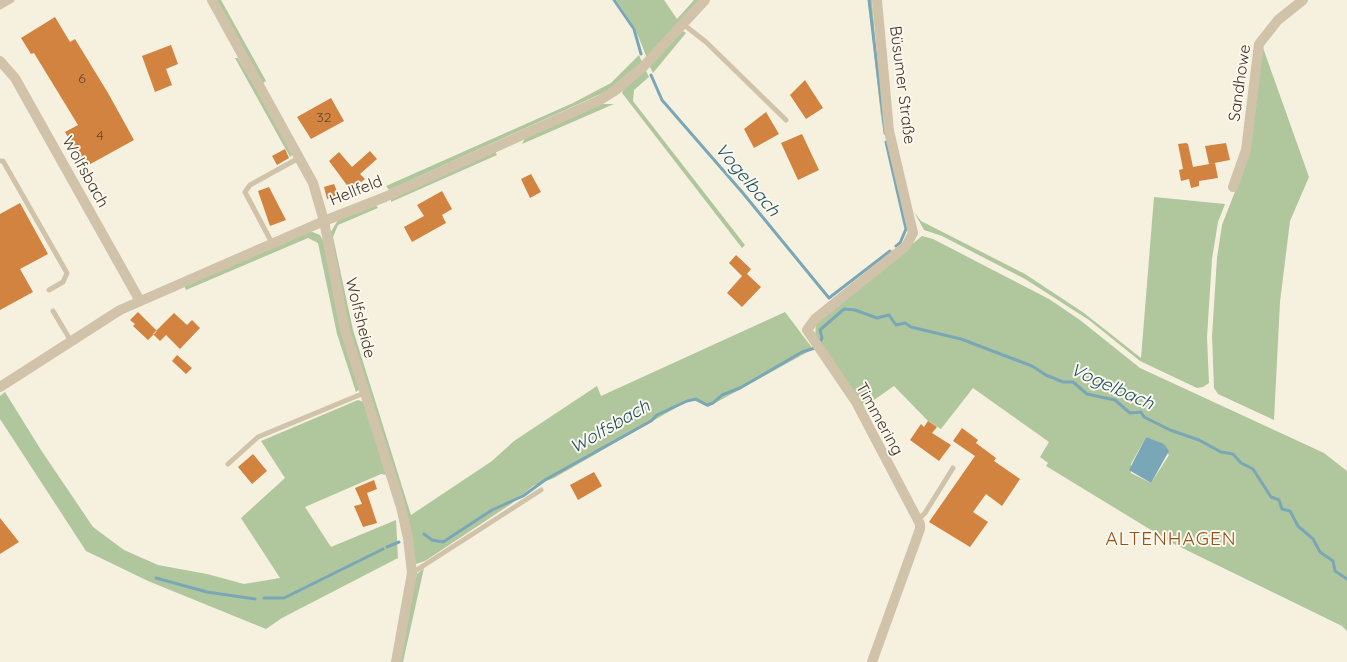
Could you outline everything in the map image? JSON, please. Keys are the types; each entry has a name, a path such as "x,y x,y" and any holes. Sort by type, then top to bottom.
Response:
{"street":[{"name":"Wolfsheide","path":"212,0 301,157 313,183 324,221 345,330 401,507 408,538 412,573 396,662"},
{"name":"Hellfeld","path":"0,387 120,310 272,243 385,197 600,100 616,90 643,67 705,0"},
{"name":"Büsumer Straße","path":"877,0 889,131 913,233"},
{"name":"Sandhowe","path":"1233,187 1246,150 1259,44 1278,20 1303,0"},
{"name":"Wolfsbach","path":"0,61 15,78 140,301"},
{"name":"Timmering","path":"913,233 906,246 815,319 807,330 856,402 918,520"},
{"path":"872,662 920,529 918,520"}],"lane":[{"path":"0,5 4,0"},
{"path":"0,5 12,0"},
{"path":"683,24 706,42 786,120"},
{"path":"272,243 245,192 250,185 301,157"},
{"path":"0,161 2,161 67,273 63,282 49,290"},
{"path":"53,311 71,341"},
{"path":"228,464 258,438 364,393"},
{"path":"918,520 925,513 953,468"},
{"path":"412,573 541,490"}],"green space":[{"path":"215,0 221,0 266,81 263,83"},
{"path":"616,0 664,0 677,19 694,0 700,0 647,58 635,28"},
{"path":"868,0 872,0 882,126 870,16"},
{"path":"683,31 686,33 653,73 649,65"},
{"path":"1262,45 1309,177 1290,221 1280,302 1274,420 1218,394 1214,388 1212,336 1217,258 1222,225 1243,171"},
{"path":"639,55 642,62 607,91 389,190 386,186 573,103 611,83"},
{"path":"235,58 238,58 294,153 290,157"},
{"path":"645,69 649,77 634,90 633,101 745,245 742,248 622,93 624,88"},
{"path":"599,104 614,104 522,144 525,138"},
{"path":"495,151 497,155 391,202 391,198"},
{"path":"1154,197 1225,204 1218,222 1212,259 1207,337 1209,383 1203,387 1197,388 1140,361 1089,320 1025,279 942,236 924,230 914,212 921,221 1025,274 1084,313 1141,358"},
{"path":"376,205 378,208 338,225 333,237 353,330 411,515 492,461 514,441 597,386 601,396 785,312 813,349 708,407 691,399 554,478 533,486 511,504 425,561 416,564 349,330 329,235 338,220"},
{"path":"310,231 320,235 323,241 360,389 356,392 337,334 318,243 308,238 186,290 184,285"},
{"path":"922,236 933,239 1049,299 1080,320 1140,368 1324,453 1347,471 1347,631 1342,626 1174,544 1046,466 1048,463 1040,457 1049,442 973,388 941,429 928,421 894,386 864,407 815,337 816,323","holes":["1146,437 1169,455 1151,483 1131,473 1131,464"]},
{"path":"5,392 41,450 93,527 124,550 158,565 207,574 244,584 280,578 241,518 285,478 261,441 358,400 364,402 387,475 381,474 305,507 331,547 396,520 398,558 282,618 266,629 148,581 86,551 0,419 0,396"},
{"path":"424,568 403,662 400,662 415,581 417,574"}],"water":[{"path":"1146,437 1164,444 1169,451 1151,483 1129,470"}],"building":[{"path":"55,17 70,42 75,39 134,140 85,167 65,132 78,125 34,53 31,54 21,38"},
{"path":"171,45 178,64 166,69 172,85 155,92 142,56"},
{"path":"805,80 823,108 806,119 790,95"},
{"path":"331,98 344,121 311,139 297,117"},
{"path":"766,112 779,134 754,148 744,129"},
{"path":"802,134 819,170 798,180 781,143"},
{"path":"1226,143 1230,160 1209,164 1205,146"},
{"path":"1178,144 1188,144 1193,167 1215,163 1218,178 1199,181 1199,186 1191,188 1189,179 1181,181 1179,170 1183,169"},
{"path":"285,149 289,158 277,165 272,156"},
{"path":"370,151 377,159 360,174 365,179 360,183 364,188 355,196 329,161 339,152 352,167"},
{"path":"531,174 541,192 530,198 521,179"},
{"path":"334,184 339,196 327,199 324,187"},
{"path":"269,187 286,220 270,226 258,191"},
{"path":"442,191 452,209 442,215 446,223 412,242 404,227 424,216 417,205"},
{"path":"20,203 48,254 20,269 33,292 0,310 0,214"},
{"path":"736,255 751,269 747,274 761,287 742,307 727,293 742,276 729,263"},
{"path":"138,312 157,331 148,340 133,326 135,324 130,320"},
{"path":"174,313 187,325 192,320 200,328 180,349 166,335 160,341 153,334"},
{"path":"177,355 192,368 186,374 172,361"},
{"path":"928,421 937,427 932,433 951,445 939,461 910,440 921,424 924,427"},
{"path":"962,428 978,440 976,443 996,458 994,461 1020,479 1002,506 986,494 973,512 988,522 970,547 929,522 975,456 953,441"},
{"path":"253,454 267,471 252,484 238,467"},
{"path":"594,472 602,486 578,500 570,485"},
{"path":"374,480 377,489 367,493 377,523 363,527 354,506 362,504 355,488"},
{"path":"0,518 19,542 0,554"}],"waterway":[{"name":"Vogelbach","path":"614,0 634,29 641,54"},
{"path":"869,0 885,133"},
{"name":"Vogelbach","path":"651,75 662,100 742,192 829,298 890,251"},
{"path":"886,142 906,229 900,243 896,246"},
{"name":"Vogelbach","path":"820,342 822,338 820,330 844,309 855,310 877,318 889,315 896,325 905,323 911,327 961,339 1032,366 1046,375 1063,382 1073,382 1087,394 1115,400 1130,413 1141,412 1144,417 1170,430 1199,440 1221,452 1233,454 1241,463 1253,469 1271,497 1279,500 1282,509 1290,511 1298,526 1313,539 1320,552 1333,561 1335,571 1347,579"},
{"name":"Wolfsbach","path":"424,534 432,540 443,542 492,510 523,496 545,480 651,421 657,415 687,401 696,399 707,405 713,403 722,395 740,388 802,352 815,348"},
{"name":"Wolfsbach","path":"387,547 399,542"},
{"name":"Wolfsbach","path":"264,598 284,598 383,549"},
{"name":"Wolfsbach","path":"156,578 207,592 255,599"}],"district":[{"name":"ALTENHAGEN","path":"1171,539"}]}
